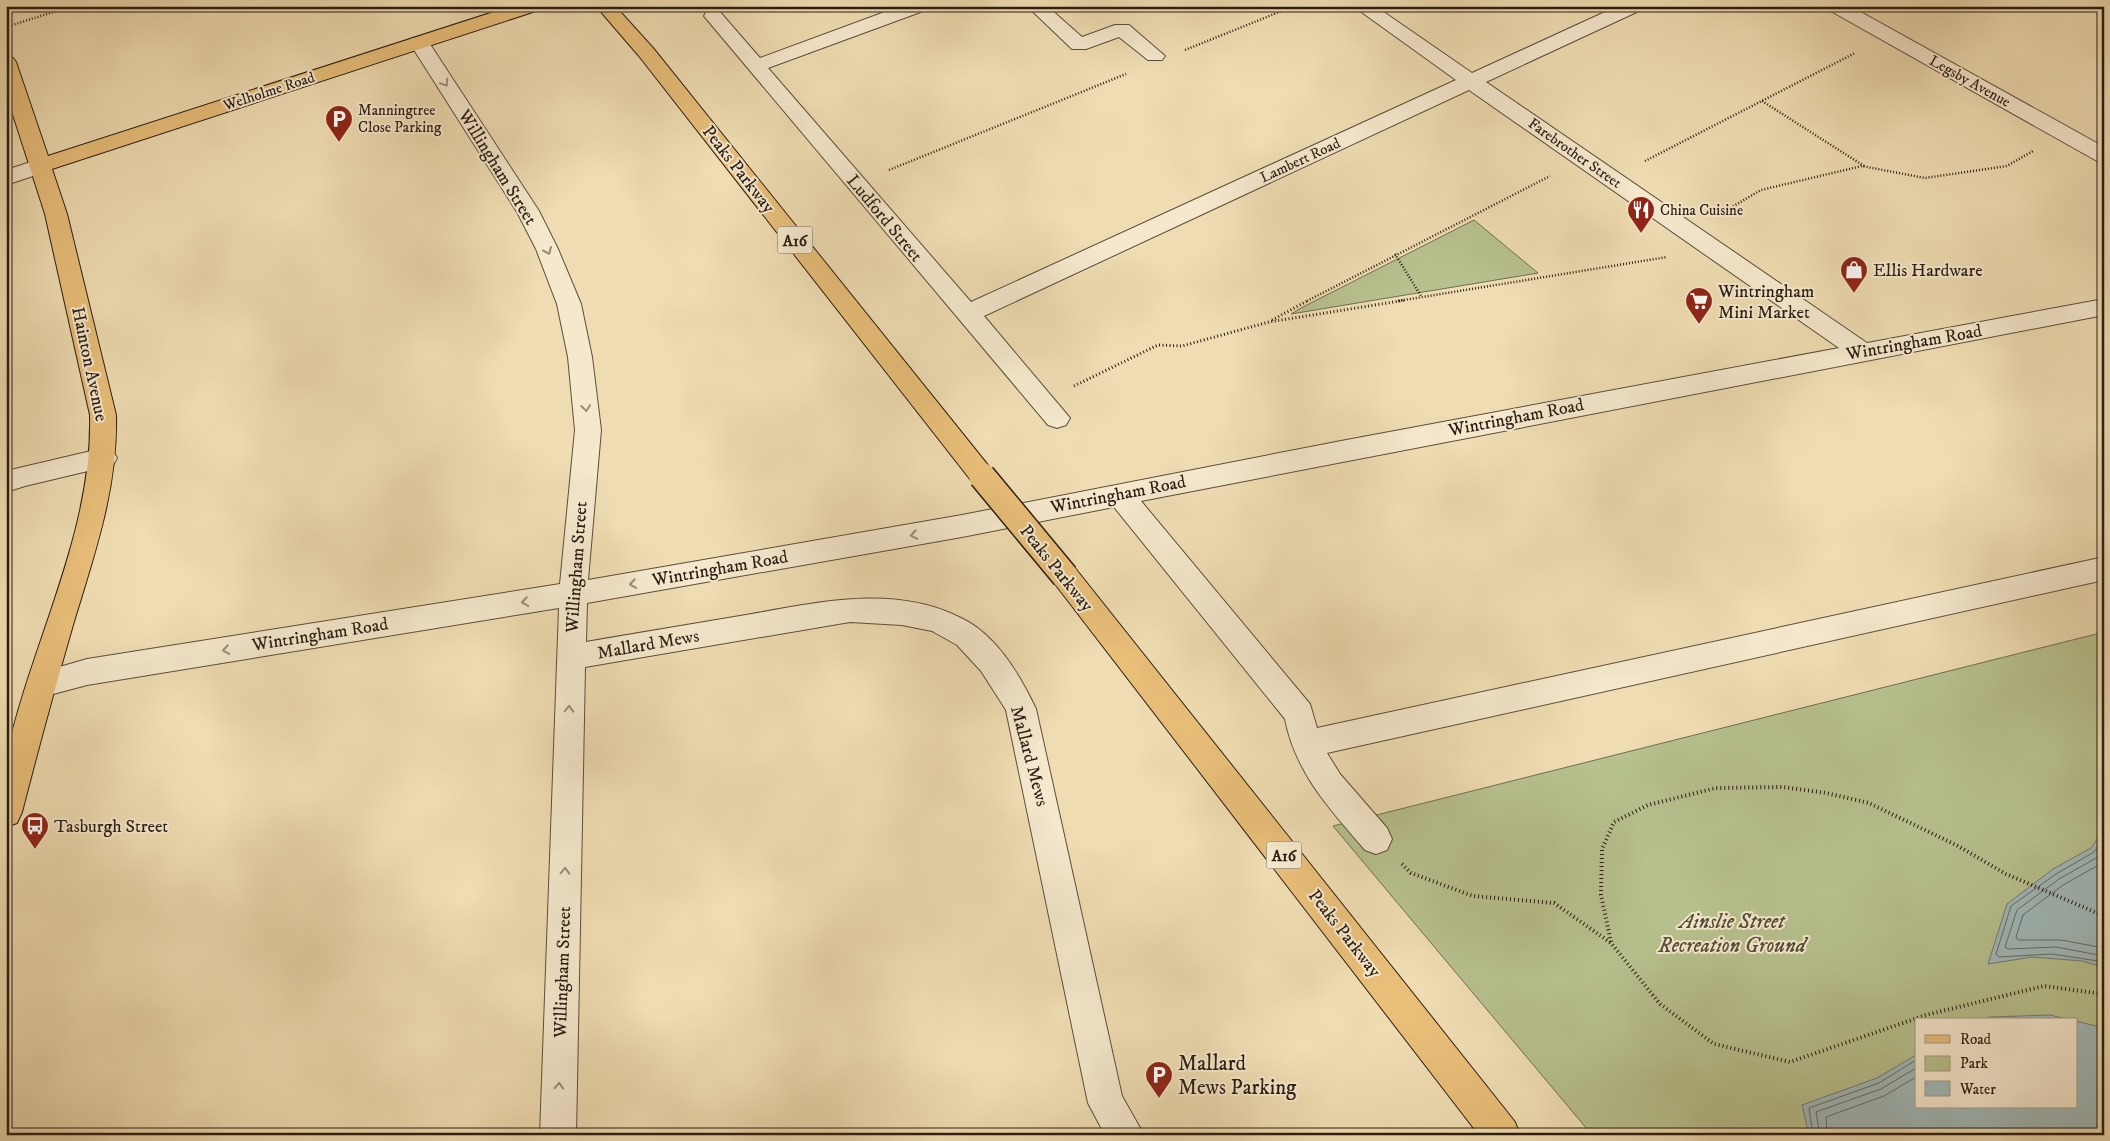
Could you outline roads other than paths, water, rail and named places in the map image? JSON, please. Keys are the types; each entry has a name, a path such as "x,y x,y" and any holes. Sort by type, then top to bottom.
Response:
{"main road":[{"name":"Welholme Road","path":"40,166 532,6"},
{"name":"Peaks Parkway","path":"605,6 646,52 982,476 1065,576 1502,1135"},
{"name":"Hainton Avenue","path":"6,62 56,214 103,415 104,458 98,500 42,684 6,812"}],"street":[{"path":"756,66 919,6"},
{"path":"1036,6 1078,45 1122,29 1155,56"},
{"name":"Farebrother Street","path":"1362,6 1861,351"},
{"name":"Lambert Road","path":"966,314 1634,6"},
{"name":"Legsby Avenue","path":"1836,6 2104,156"},
{"name":"Ludford Street","path":"714,16 966,314 1050,410"},
{"name":"Willingham Street","path":"419,42 528,211 548,249 569,304 580,357 588,430 573,594 558,1135"},
{"name":"Welholme Road","path":"6,178 40,166"},
{"name":"Wintringham Road","path":"42,684 87,672 573,594 962,526 1861,351 2104,307"},
{"path":"6,482 21,476 104,458"},
{"path":"1119,494 1299,714 1305,744 1329,784 1376,839"},
{"path":"1305,744 2104,568"},
{"name":"Mallard Mews","path":"571,657 850,610 888,611 923,615 953,628 979,646 1002,677 1021,709 1106,1103 1126,1135"}],"water":[{"path":"2104,829 2104,967 2082,961 2032,957 1988,964 2007,904 2053,869 2091,848"},
{"path":"2050,1015 2063,1018 1988,1018"},
{"path":"2078,1022 2104,1028 2104,1135 1809,1135 1802,1105 1877,1078 1915,1056 1915,1108 2078,1108"}],"place":[{"name":"Manningtree Close Parking","path":"339,143"},
{"name":"China Cuisine","path":"1641,234"},
{"name":"Ellis Hardware","path":"1854,294"},
{"name":"Wintringham Mini Market","path":"1699,325"},
{"name":"Tasburgh Street","path":"35,850"},
{"name":"Mallard Mews Parking","path":"1159,1099"}],"park label":[{"name":"Ainslie Street Recreation Ground","path":"1732,933"}]}
